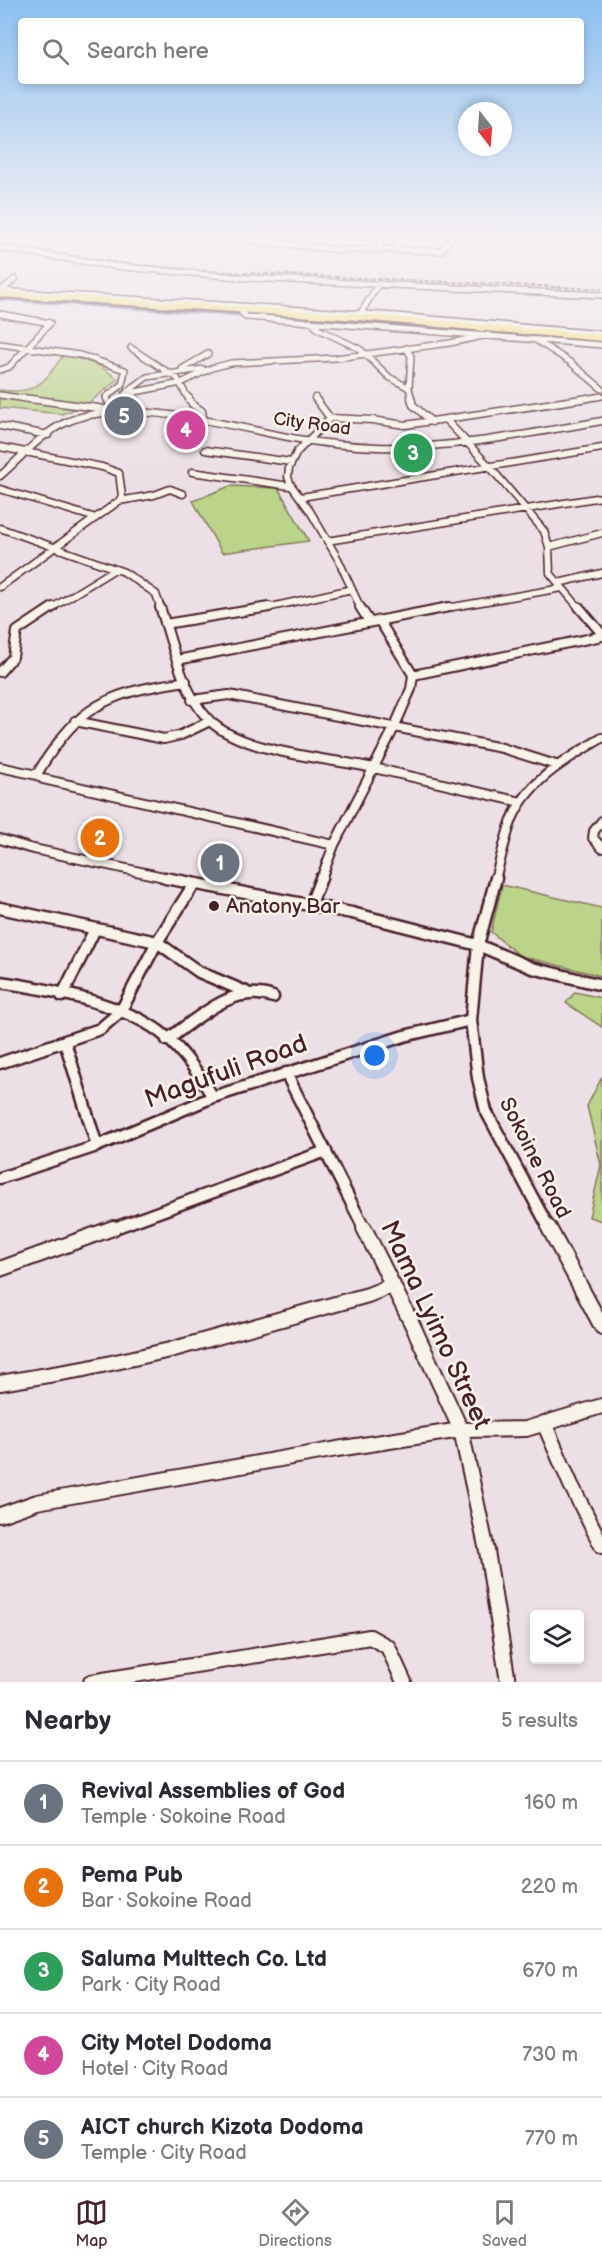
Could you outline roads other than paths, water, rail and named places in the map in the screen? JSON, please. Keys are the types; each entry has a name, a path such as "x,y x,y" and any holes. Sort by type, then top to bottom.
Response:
{"highway":[{"path":"268,315 602,340"},
{"path":"364,315 533,336"}],"street":[{"path":"0,370 9,367 50,323 47,320 12,315"},
{"path":"244,315 488,335 533,336 570,362 602,389"},
{"path":"365,315 602,340"},
{"path":"310,321 318,329 365,353 389,377 409,388"},
{"path":"125,394 144,378 246,361 318,360 488,335"},
{"path":"0,344 53,349 125,370 122,385 106,397 108,400"},
{"path":"131,348 181,383 192,404 202,411 204,422"},
{"path":"406,348 411,356 409,388 413,405 432,422"},
{"path":"171,374 208,354"},
{"path":"96,408 108,400 134,391 181,383 212,368"},
{"path":"0,395 127,411 135,403 134,391"},
{"path":"369,621 357,605 352,589 301,497 290,486 288,477 291,462 307,440 330,418 372,420 400,425 602,396"},
{"path":"315,398 330,418"},
{"name":"City Road","path":"0,476 48,435 67,422 102,412 127,411 307,440 403,447 468,443 602,421"},
{"path":"413,675 602,635 550,573 549,547 544,531 528,510 446,420"},
{"path":"0,426 48,435"},
{"path":"0,447 102,467 119,473 122,496 119,501 0,587"},
{"path":"301,497 602,448"},
{"path":"205,450 291,462"},
{"path":"192,472 290,486"},
{"path":"0,489 96,518"},
{"path":"119,501 154,495 170,489 183,495"},
{"path":"327,542 602,497"},
{"path":"0,528 115,569 133,577 156,594 192,700 210,721 226,733 262,747 373,768 521,802"},
{"path":"549,547 602,533"},
{"path":"0,672 17,650 17,631 115,569"},
{"path":"177,660 560,585 602,573"},
{"path":"0,575 10,579"},
{"path":"165,624 243,613 352,589"},
{"path":"311,904 334,845 394,728 411,689 413,675 379,620"},
{"path":"37,775 41,766 75,721 93,707 116,696 186,681"},
{"path":"192,700 229,695 502,748 556,765"},
{"path":"75,721 164,739 182,735 210,721"},
{"name":"Sokoine Road","path":"602,739 556,765 521,802 510,824 478,945 471,1020 478,1078 486,1111 602,1327"},
{"path":"0,767 334,845"},
{"path":"602,821 594,831 593,838 602,848"},
{"path":"0,838 28,848 194,884 311,904 478,945 532,968 602,985"},
{"path":"0,1063 100,1029 121,1011 157,942 194,884"},
{"path":"0,908 157,942 176,959 200,973 246,992 261,992 273,996"},
{"path":"62,996 95,929"},
{"path":"0,982 23,985 121,1011 158,1030 193,1067 213,1097"},
{"path":"168,1040 209,1009 246,992"},
{"name":"Magufuli Road","path":"0,1178 97,1146 213,1097 405,1036 471,1020"},
{"path":"65,1042 97,1146"},
{"name":"Mama Lyimo Street","path":"286,1073 393,1285 461,1430 487,1551 508,1682"},
{"path":"0,1269 326,1151"},
{"path":"0,1383 84,1369 170,1350 368,1295 393,1285"},
{"path":"0,1515 37,1502 337,1449 461,1430 526,1429 602,1406"},
{"path":"544,1423 571,1485 602,1546"},
{"path":"91,1682 370,1637 388,1647 404,1682"}],"waterway":[{"path":"238,315 246,316"}],"place":[{"name":"AICT church Kizota Dodoma","path":"124,416"},
{"name":"City Motel Dodoma","path":"186,430"},
{"name":"Saluma Multtech Co. Ltd","path":"413,453"},
{"name":"Pema Pub","path":"100,838"},
{"name":"Revival Assemblies of God","path":"220,863"},
{"name":"Anatony Bar","path":"214,906"}]}
